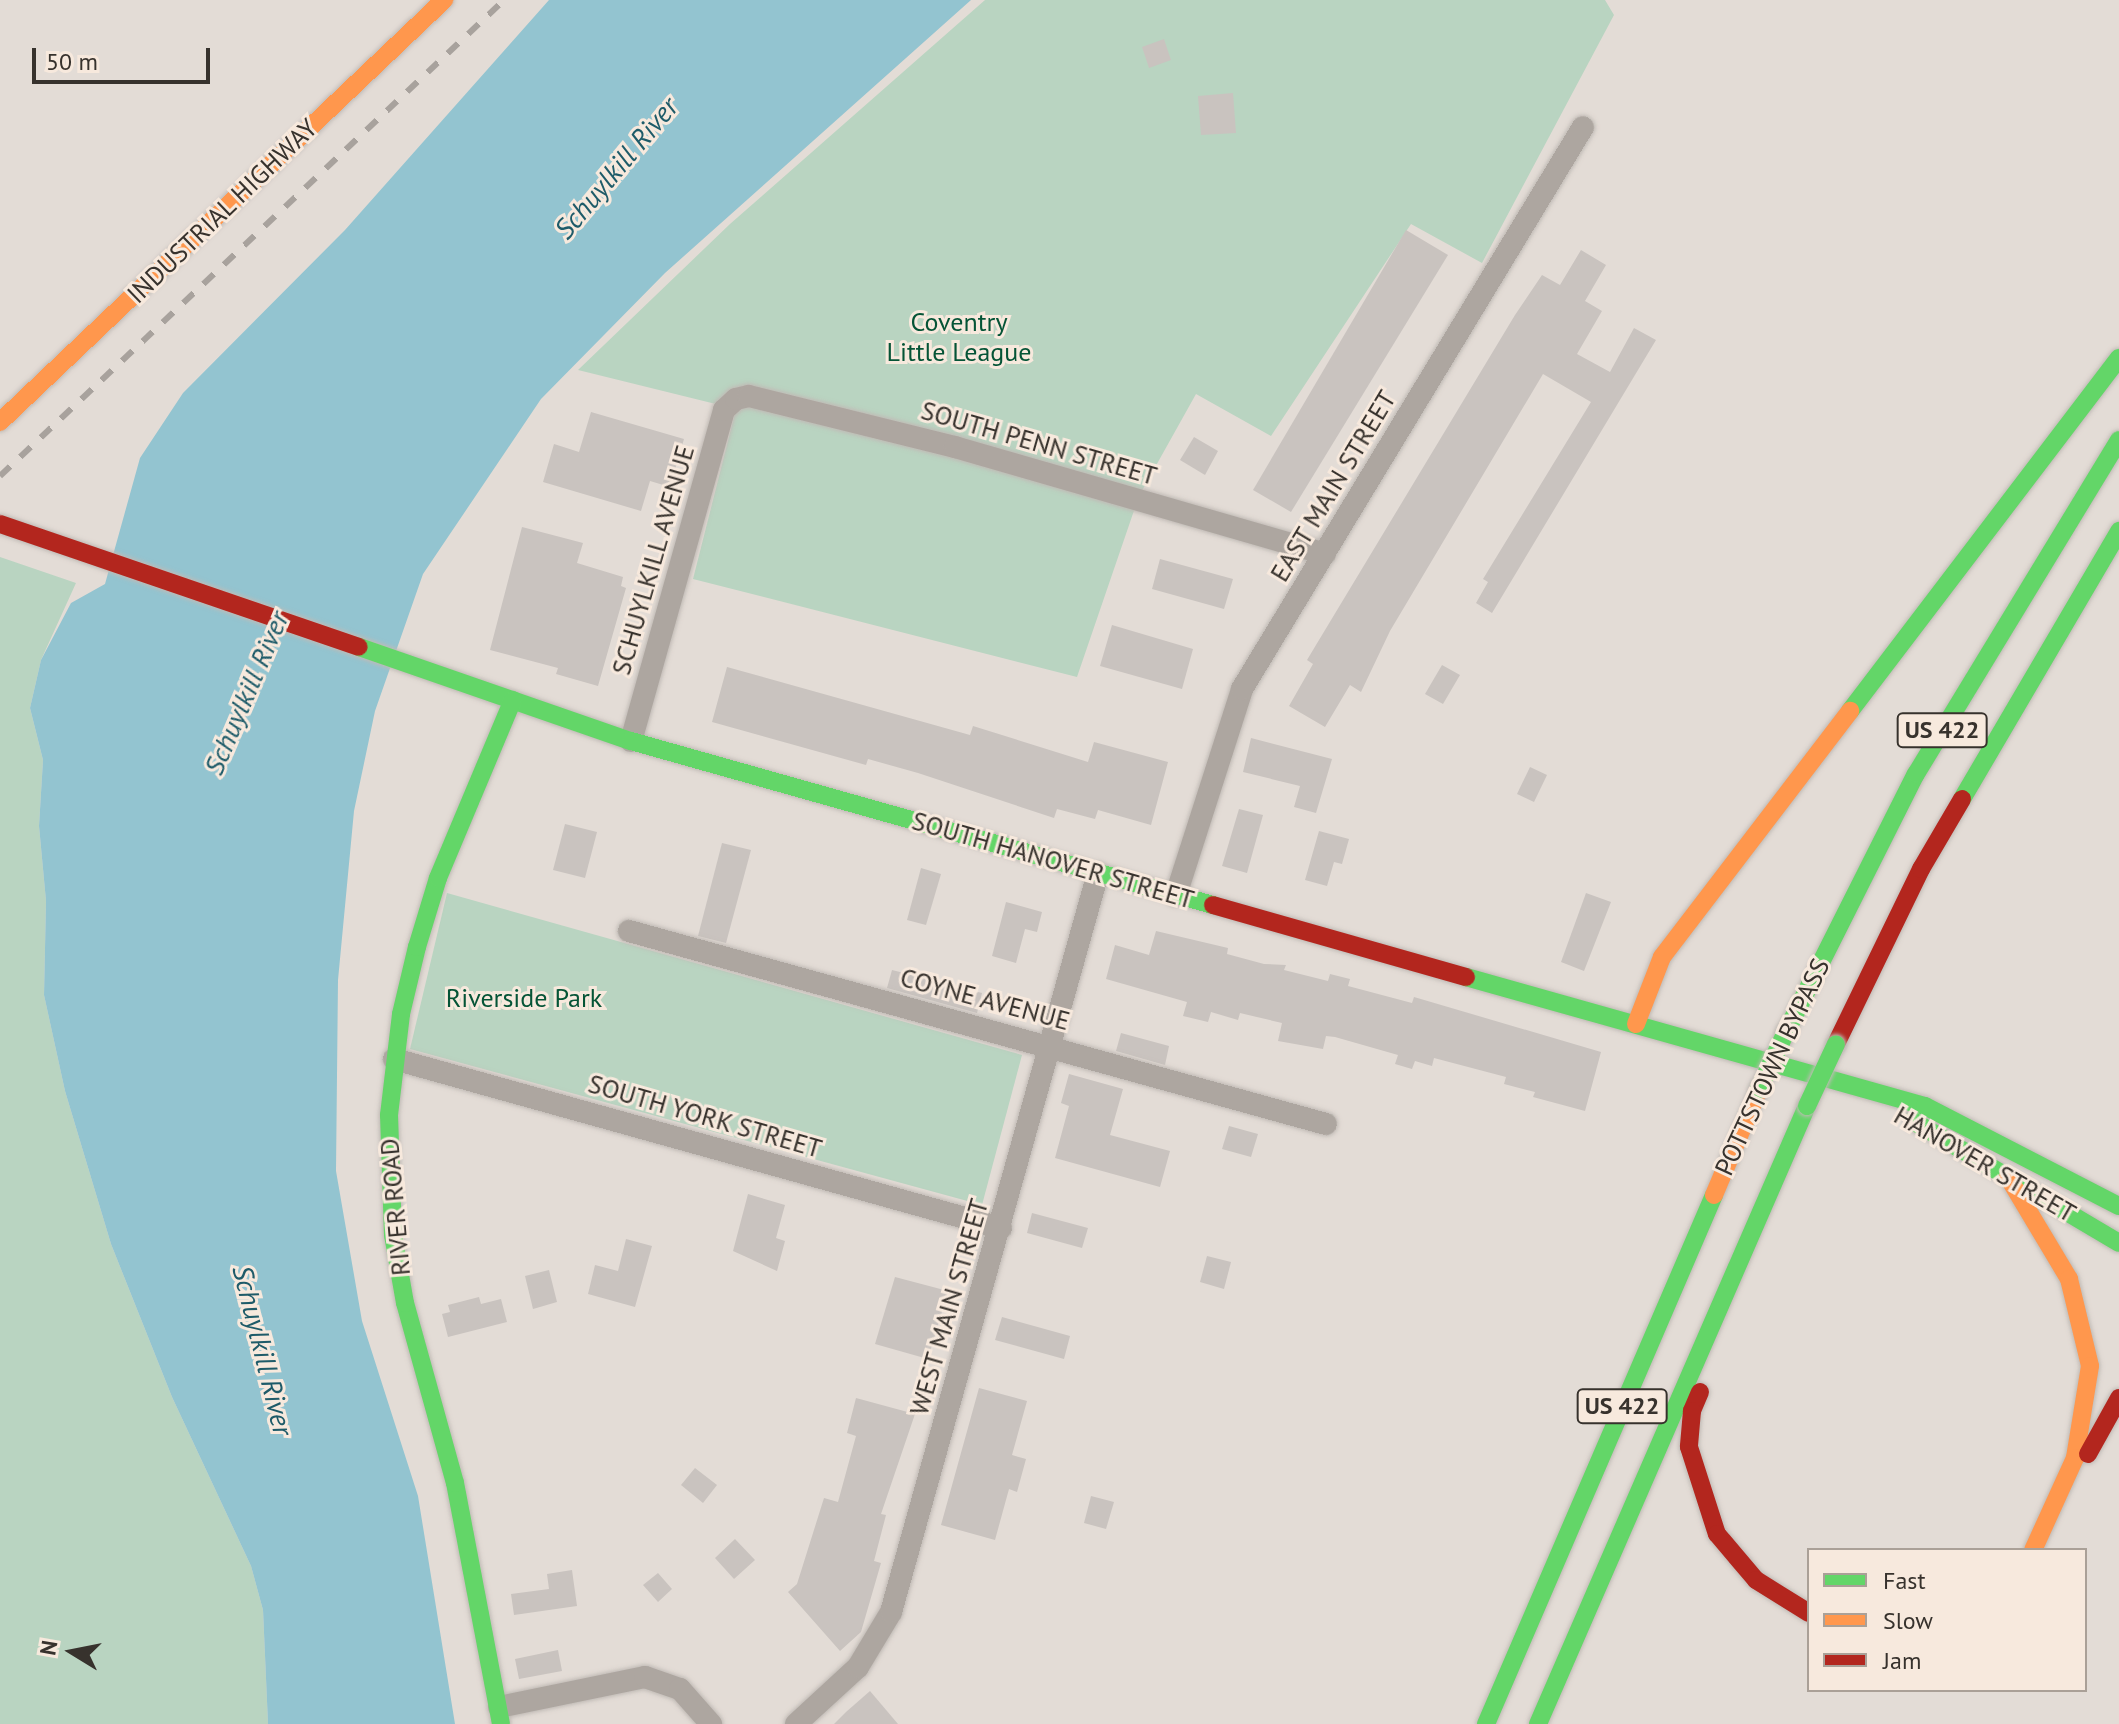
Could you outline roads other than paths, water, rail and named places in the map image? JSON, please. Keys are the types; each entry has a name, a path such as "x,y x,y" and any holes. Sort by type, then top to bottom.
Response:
{"main road":[{"name":"INDUSTRIAL HIGHWAY","path":"0,422 444,0"},
{"path":"1636,1024 1662,957 2119,358"},
{"name":"POTTSTOWN BYPASS","path":"1486,1724 1786,1032 1916,774 2119,440"},
{"name":"SOUTH HANOVER STREET","path":"9,527 631,741 1636,1024"},
{"name":"POTTSTOWN BYPASS","path":"1538,1724 1713,1318 1836,1044 1937,841 2119,531"},
{"name":"RIVER ROAD","path":"500,1715 455,1483 405,1303 393,1235 388,1147 394,1059 417,947 438,878 513,700"},
{"name":"HANOVER STREET","path":"1636,1024 1925,1106 2119,1206"},
{"name":"HANOVER STREET","path":"1851,1085 2119,1243"},
{"path":"2008,1177 2069,1279 2090,1366 2075,1458 2038,1543"},
{"path":"1713,1318 1720,1348 1689,1425 1696,1480 1717,1534 1740,1564 1772,1593 1807,1612"},
{"path":"2038,1543 2119,1398"}],"street":[{"name":"EAST MAIN STREET","path":"1176,895 1242,689 1583,127"},
{"name":"SOUTH PENN STREET","path":"736,399 749,396 955,447 1325,554"},
{"name":"SCHUYLKILL AVENUE","path":"631,741 724,410 736,399"},
{"name":"WEST MAIN STREET","path":"796,1724 858,1667 891,1612 1098,873"},
{"name":"COYNE AVENUE","path":"629,931 1326,1124"},
{"name":"SOUTH YORK STREET","path":"394,1059 1001,1228"},
{"path":"500,1715 645,1677 680,1689 711,1724"}],"water":[{"name":"Schuylkill River","path":"549,0 971,0 665,273 541,399 423,574 375,711 354,811 338,980 336,1171 362,1321 418,1496 455,1724 268,1724 263,1610 251,1566 172,1397 111,1244 65,1091 44,995 46,901 39,826 43,760 30,708 41,660 71,603 105,584 140,458 183,393 345,230"}],"railway":[{"path":"0,476 504,0"}],"park label":[{"name":"Coventry Little League","path":"959,337"},
{"name":"Riverside Park","path":"524,998"}]}
